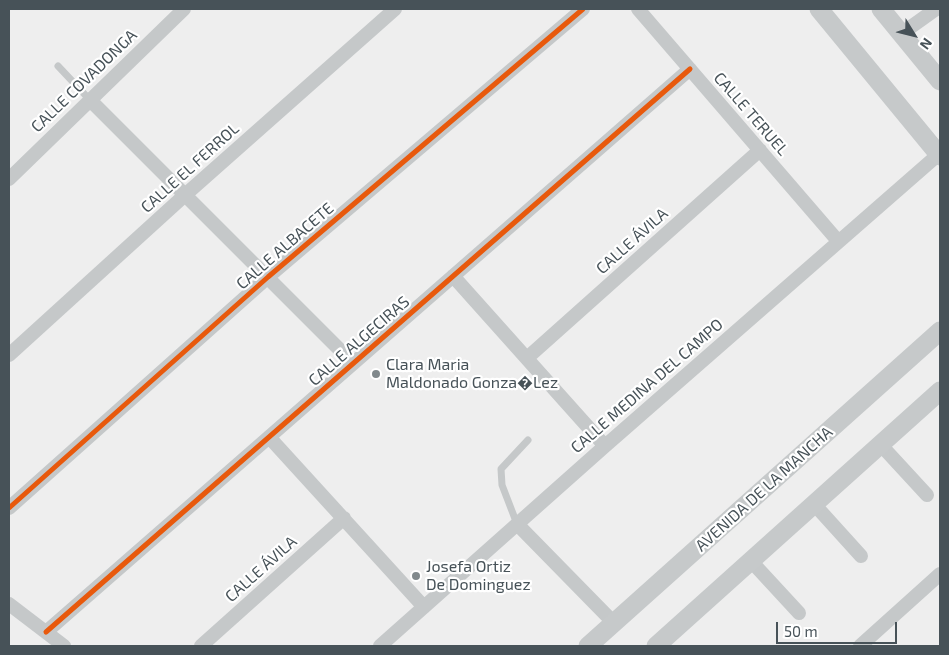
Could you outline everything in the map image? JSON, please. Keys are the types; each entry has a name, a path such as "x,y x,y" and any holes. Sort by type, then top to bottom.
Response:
{"street":[{"name":"CALLE COVADONGA","path":"9,179 184,9"},
{"name":"CALLE EL FERROL","path":"9,354 185,195 396,9"},
{"name":"CALLE ALBACETE","path":"9,508 268,277 583,9"},
{"name":"CALLE TERUEL","path":"638,9 838,241"},
{"path":"819,9 940,155"},
{"path":"880,9 940,81"},
{"path":"901,34 936,9"},
{"name":"CALLE ALGECIRAS","path":"46,632 690,69"},
{"path":"90,100 353,363"},
{"name":"CALLE ÁVILA","path":"527,358 760,150"},
{"name":"CALLE MEDINA DEL CAMPO","path":"380,646 838,241 940,155"},
{"path":"453,276 605,446"},
{"name":"AVENIDA DE LA MANCHA","path":"588,646 940,331"},
{"path":"656,646 940,391"},
{"path":"269,437 424,607"},
{"path":"880,444 926,496"},
{"path":"814,504 861,556"},
{"name":"CALLE ÁVILA","path":"201,646 344,518"},
{"path":"517,524 614,623"},
{"path":"752,561 798,612"},
{"path":"860,646 940,574"},
{"path":"9,604 64,646"}],"lane":[{"path":"58,66 90,100"},
{"path":"517,524 502,485 501,469 528,440"}],"cycle path":[{"path":"9,508 268,277 583,9"},
{"path":"46,632 690,69"}],"place":[{"name":"Clara Maria Maldonado Gonza�Lez","path":"376,374"},
{"name":"Josefa Ortiz De Dominguez","path":"416,576"}]}
